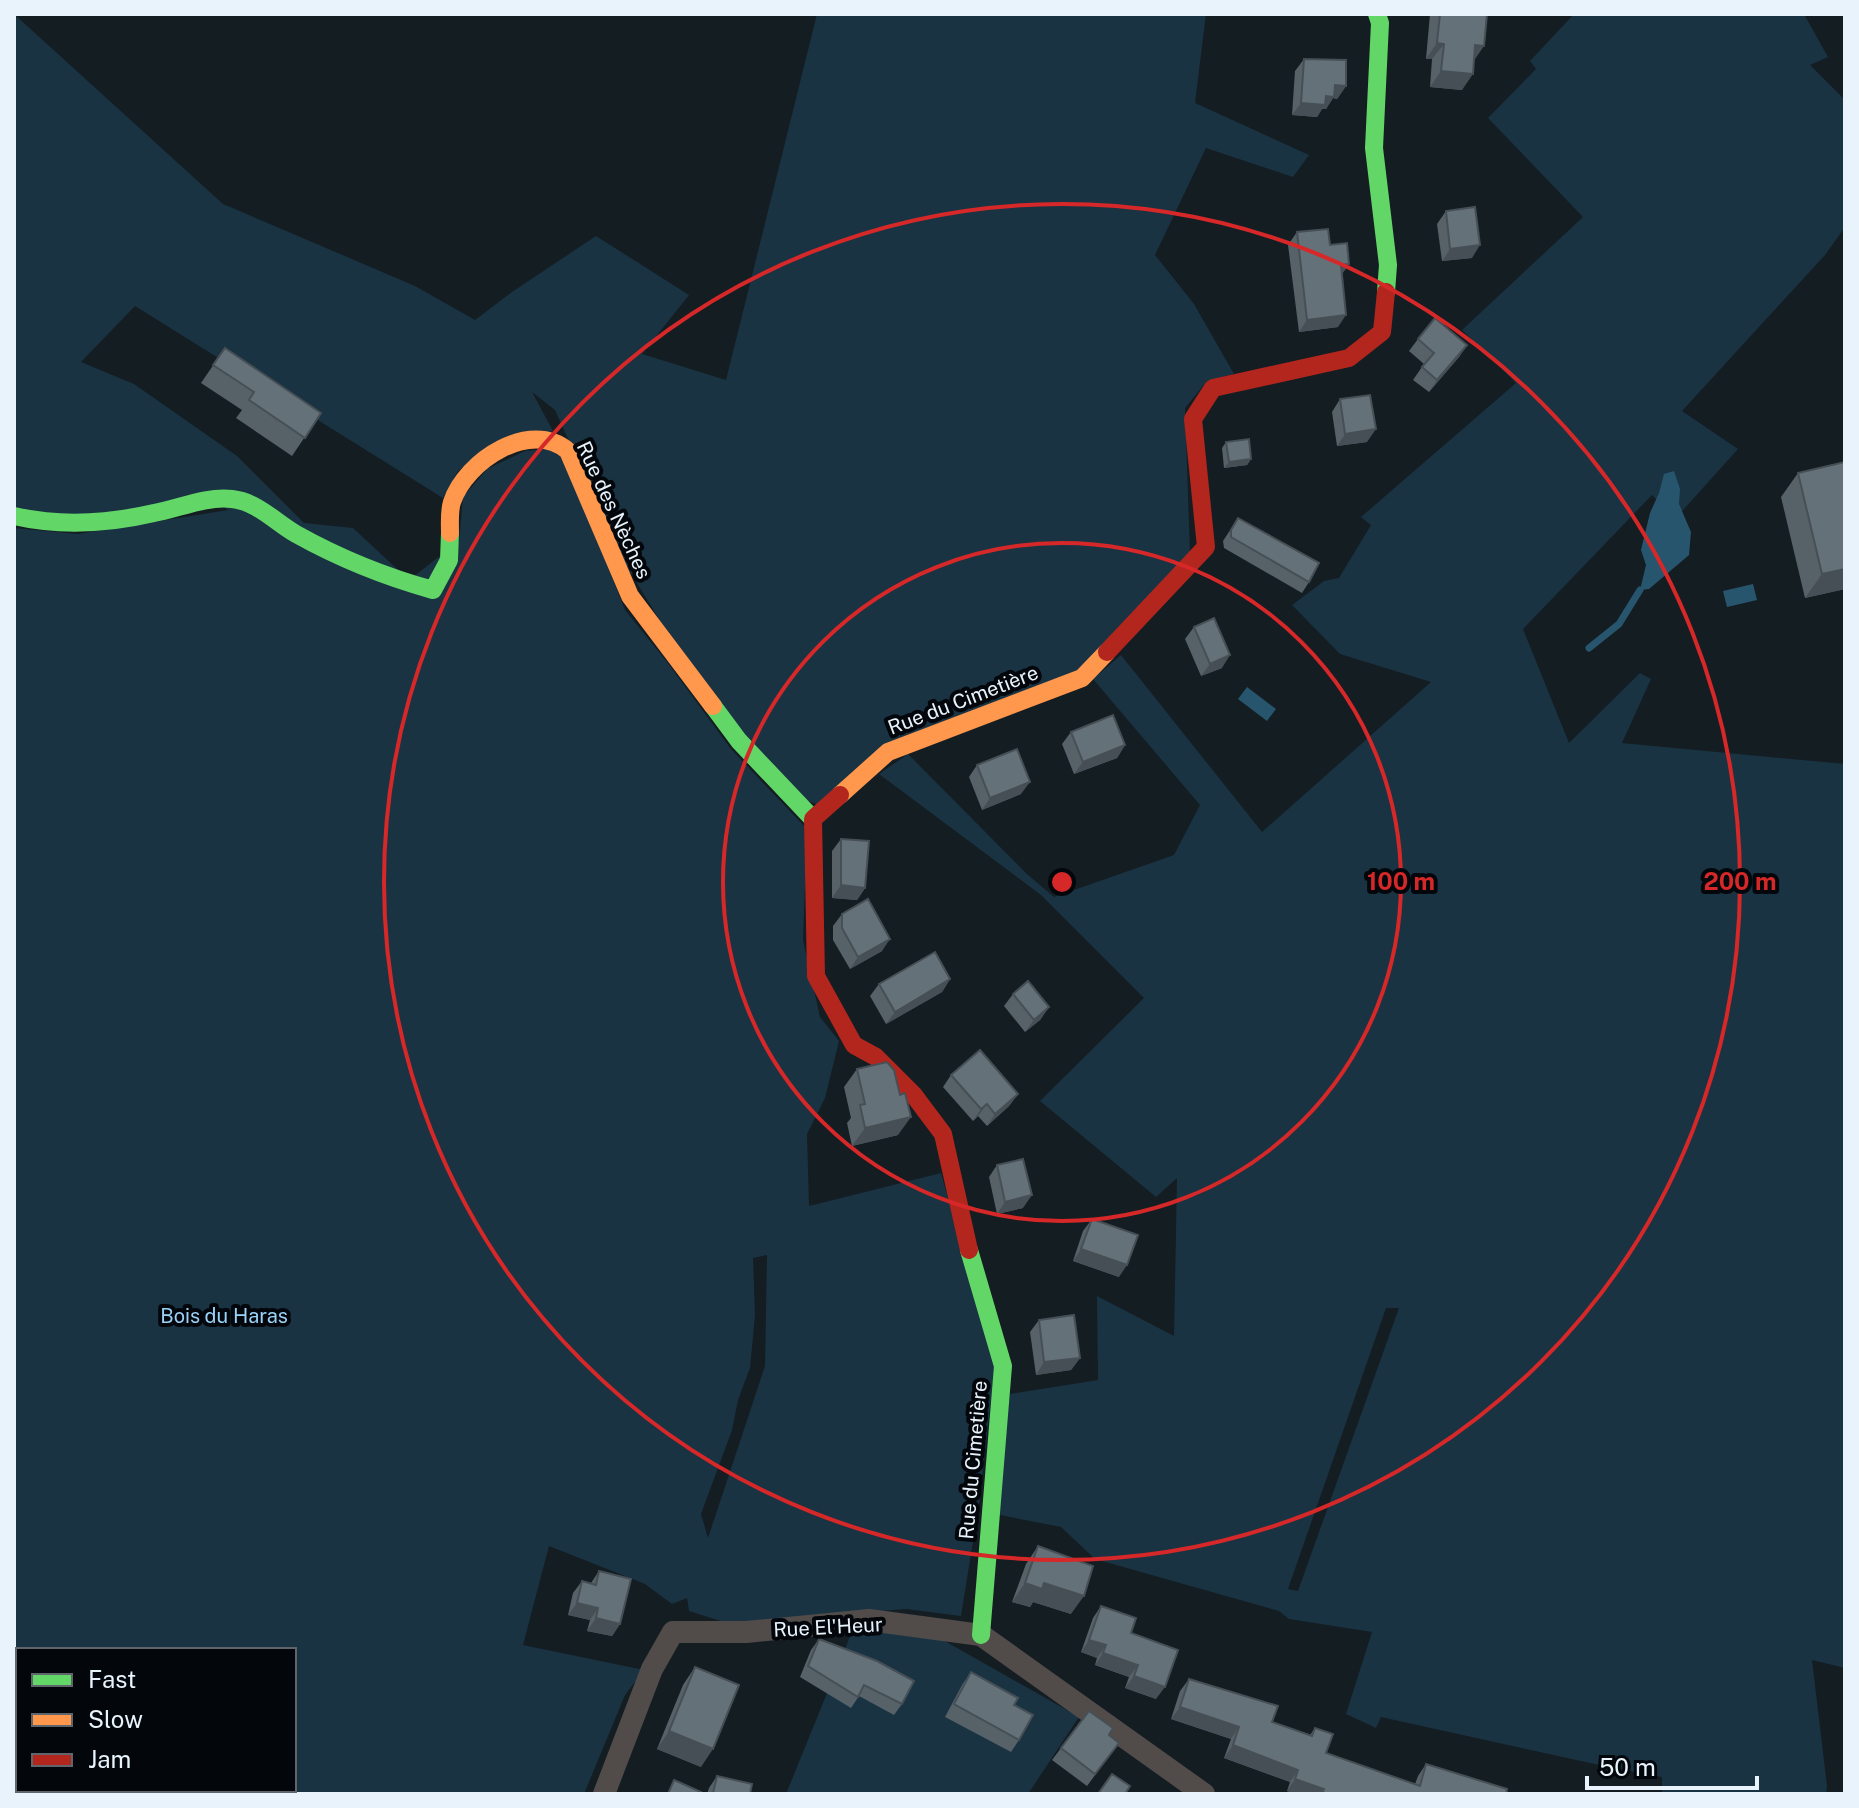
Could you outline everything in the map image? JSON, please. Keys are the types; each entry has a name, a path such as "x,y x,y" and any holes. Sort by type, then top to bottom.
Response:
{"street":[{"name":"Rue du Cimetière","path":"981,1635 1003,1366 972,1261 943,1134 903,1084 876,1057 854,1045 816,976 813,819 888,752 1082,678 1206,547 1193,419 1213,388 1349,358 1382,332 1388,265 1374,148 1380,23 1377,14"},
{"name":"Rue des Nèches","path":"14,516 46,525 101,524 154,514 209,497 238,500 267,514 294,533 433,590 446,574 450,560 451,504 474,469 496,450 542,437 556,440 568,451 630,596 739,741 813,819"},
{"name":"Rue El'Heur","path":"604,1794 652,1669 673,1632 746,1632 869,1620 981,1635 1204,1794"}],"green space":[{"name":"Bois du Haras","path":"14,14 223,204 415,286 475,320 596,236 689,295 642,354 726,380 817,14 1206,14 1195,103 1309,155 1293,177 1206,148 1155,255 1194,304 1234,374 1207,381 1185,408 1190,553 1079,672 889,747 822,806 802,799 760,759 673,642 621,557 555,410 532,392 553,431 490,448 458,471 443,498 135,306 81,362 134,384 237,456 304,523 353,528 409,580 459,541 463,497 487,469 525,451 553,448 564,457 625,610 731,749 807,829 803,940 820,1017 839,1041 825,1098 807,1134 809,1206 941,1173 995,1364 979,1504 961,1616 906,1609 727,1623 689,1611 687,1598 672,1604 645,1584 549,1546 523,1645 644,1670 625,1695 584,1794 14,1794 14,528 78,534 228,510 210,493 112,516 63,520 14,511","holes":["767,1255 765,1366 708,1538 701,1514 732,1430 738,1400 750,1368 755,1315 753,1258"]},
{"path":"1574,14 1804,14 1828,57 1810,65 1845,100 1845,227 1825,255 1682,411 1738,449 1675,519 1652,495 1523,629 1569,743 1640,673 1651,679 1622,743 1845,764 1845,1668 1812,1660 1826,1794 1666,1794 1662,1793 1662,1777 1381,1717 1376,1728 1346,1714 1372,1632 1289,1619 1279,1611 1095,1559 1061,1527 995,1514 1010,1394 1098,1380 1097,1296 1174,1336 1177,1178 1156,1197 1040,1101 1144,998 1041,895 879,774 908,754 1027,874 1054,897 1174,855 1200,805 1093,679 1121,655 1262,832 1431,682 1340,654 1292,605 1324,581 1339,578 1371,525 1361,517 1516,383 1462,330 1583,217 1488,118 1536,69 1530,61","holes":["1386,1308 1399,1308 1298,1591 1288,1589"]},
{"path":"908,1629 943,1640 1079,1717 1028,1794 786,1794 851,1634"}],"shaded area":[{"path":"1674,471 1680,489 1679,504 1691,532 1689,555 1649,589 1640,590 1646,565 1641,550 1650,513 1664,474"},
{"path":"1753,584 1757,600 1727,607 1723,591"},
{"path":"1247,687 1276,709 1267,721 1238,699"}],"building":[{"path":"1440,14 1487,14 1484,46 1475,45 1473,74 1441,71 1444,44 1437,43"},
{"path":"1304,59 1346,60 1346,86 1335,85 1334,97 1326,96 1325,105 1301,103"},
{"path":"1475,207 1480,245 1450,249 1446,211"},
{"path":"1328,229 1330,245 1347,243 1349,264 1341,265 1346,315 1307,320 1297,232"},
{"path":"1435,318 1467,345 1437,380 1422,367 1434,353 1418,339"},
{"path":"225,348 321,413 305,438 249,400 254,392 213,365"},
{"path":"1370,395 1376,429 1345,434 1340,399"},
{"path":"1249,439 1251,459 1229,462 1226,442"},
{"path":"1845,462 1845,569 1822,574 1798,473"},
{"path":"1238,518 1319,563 1309,582 1231,537 1231,530"},
{"path":"1214,618 1230,655 1210,664 1194,627"},
{"path":"1113,715 1125,745 1083,762 1071,732"},
{"path":"1017,749 1030,782 990,798 977,765"},
{"path":"841,839 869,841 865,888 841,885"},
{"path":"868,899 890,939 858,957 842,928 842,914"},
{"path":"935,952 950,979 895,1012 879,984"},
{"path":"1028,981 1049,1007 1034,1020 1013,994"},
{"path":"980,1050 1018,1094 995,1114 987,1104 981,1109 951,1075"},
{"path":"887,1062 894,1070 900,1095 905,1093 911,1117 865,1128 860,1105 865,1104 857,1069"},
{"path":"1023,1159 1032,1195 1005,1202 997,1165"},
{"path":"1092,1219 1138,1235 1127,1265 1081,1249"},
{"path":"1074,1315 1080,1358 1044,1362 1039,1320"},
{"path":"1038,1546 1093,1566 1084,1596 1044,1583 1042,1589 1025,1583"},
{"path":"599,1571 631,1579 620,1624 596,1618 598,1608 577,1603 582,1581 596,1585"},
{"path":"1101,1606 1136,1618 1131,1633 1178,1650 1165,1687 1134,1676 1138,1665 1103,1653 1106,1645 1089,1640"},
{"path":"819,1639 877,1661 914,1681 902,1704 864,1685 858,1697 808,1666"},
{"path":"695,1667 739,1685 713,1749 669,1731"},
{"path":"971,1672 1018,1698 1014,1705 1033,1715 1019,1740 954,1704"},
{"path":"1189,1679 1278,1706 1272,1722 1312,1736 1315,1728 1333,1734 1326,1753 1420,1786 1426,1764 1507,1789 1506,1794 1322,1794 1324,1789 1295,1779 1298,1770 1233,1745 1239,1727 1180,1707"},
{"path":"1089,1711 1113,1728 1109,1735 1119,1743 1095,1774 1061,1748"},
{"path":"1112,1774 1130,1786 1125,1794 1098,1794"},
{"path":"717,1776 752,1784 750,1794 713,1793"},
{"path":"674,1780 701,1792 668,1794"}],"waterway":[{"path":"1589,648 1619,624 1640,590"}],"traffic: fast":[{"path":"1377,14 1380,23 1374,148 1388,265 1386,292"},
{"path":"14,516 50,522 102,522 203,501 232,499 258,508 296,534 346,559 433,590 449,560 450,533"},
{"path":"713,706 739,741 813,819"},
{"path":"969,1250 1003,1366 981,1635"}],"traffic: slow":[{"path":"450,533 452,502 459,486 485,459 519,442 536,440 553,442 568,451 630,596 713,706"},
{"path":"840,795 888,752 1082,678 1107,652"}],"traffic: jam":[{"path":"1107,652 1206,547 1193,419 1213,388 1349,358 1382,332 1386,292"},
{"path":"840,795 813,819 816,976 854,1045 876,1057 913,1094 943,1134 969,1250"}]}
